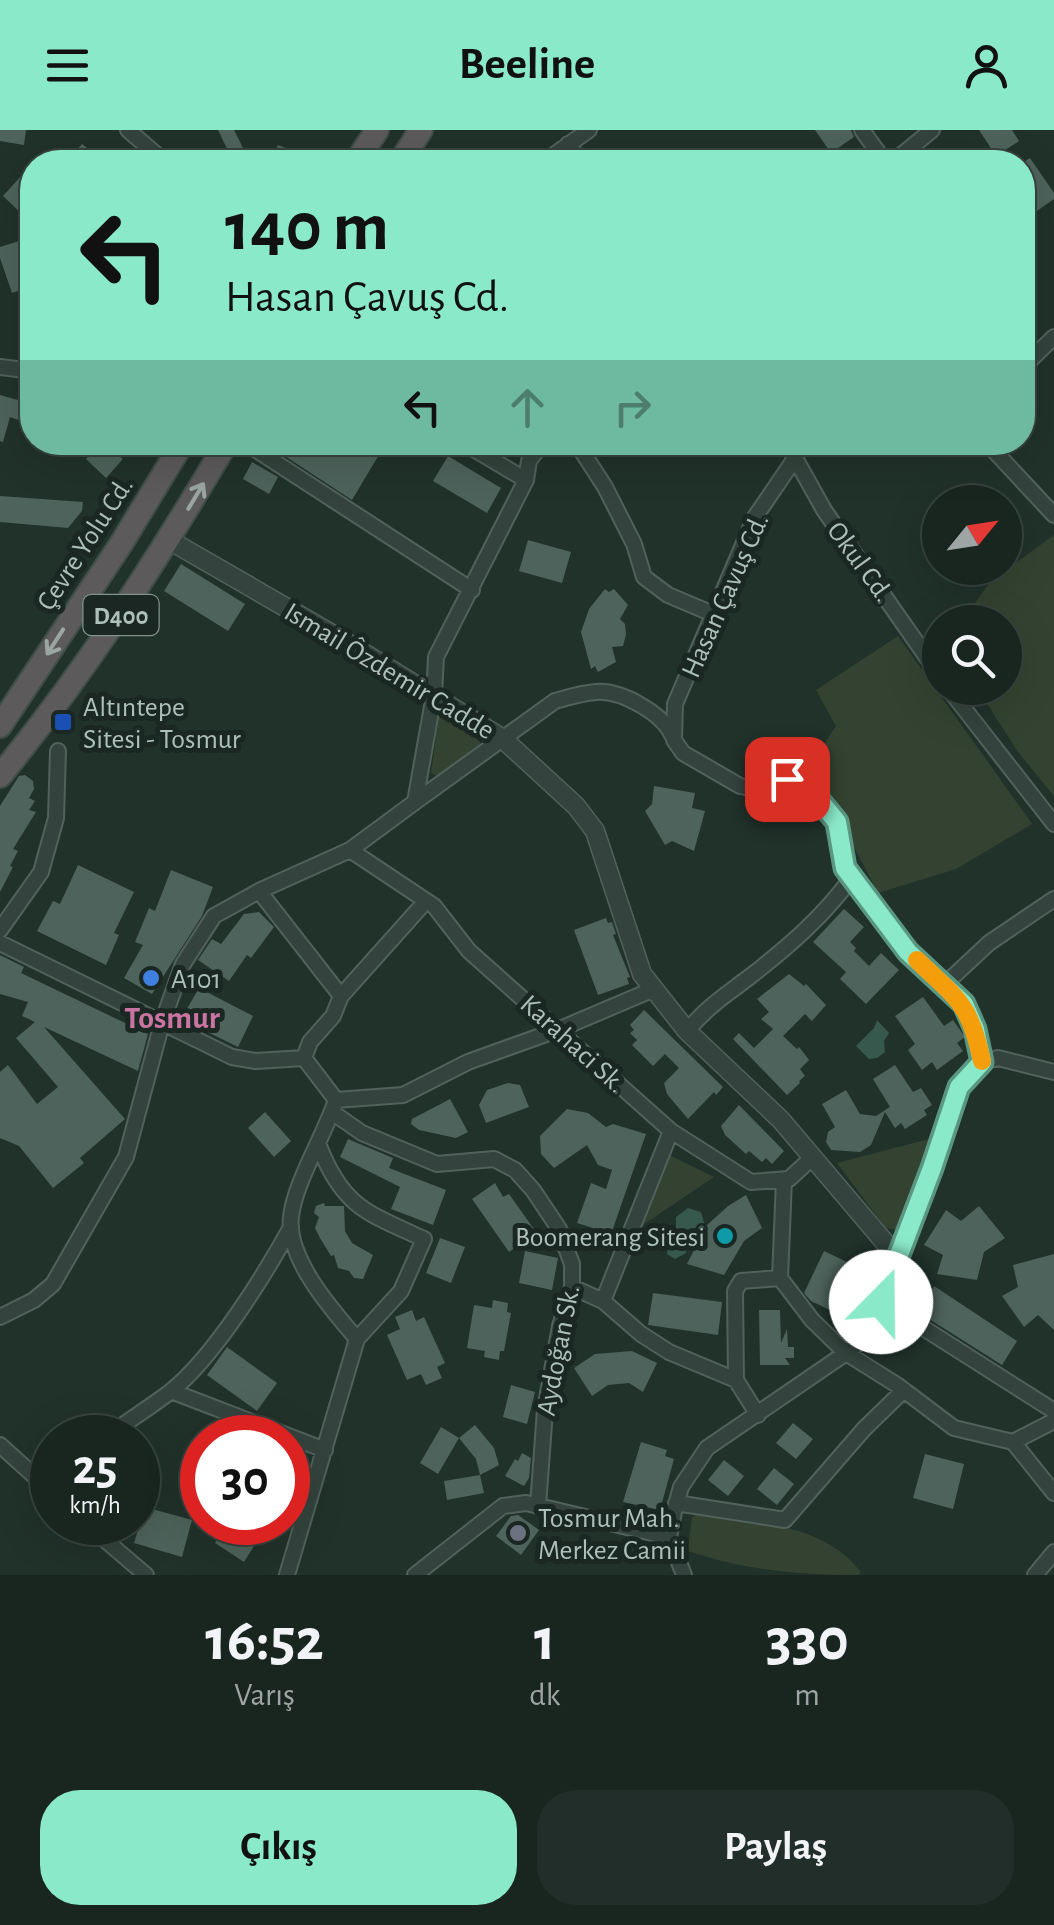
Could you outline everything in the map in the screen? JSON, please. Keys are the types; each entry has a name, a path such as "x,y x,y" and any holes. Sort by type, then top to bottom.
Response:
{"highway":[{"name":"Çevre Yolu Cd.","path":"0,726 175,455"},
{"name":"D400","path":"0,776 112,628 219,455"}],"street":[{"path":"128,130 151,150"},
{"path":"560,150 589,130"},
{"path":"908,150 932,130"},
{"path":"568,144 572,150"},
{"path":"1035,353 1054,337"},
{"path":"264,455 472,590"},
{"path":"484,455 526,480"},
{"path":"415,802 434,695 436,657 526,480 534,455"},
{"path":"585,455 634,544 644,577 668,594 712,614"},
{"path":"998,455 1054,515"},
{"name":"Hasan Çavuş Cd.","path":"674,740 675,704 712,614 755,517 796,457"},
{"name":"Okul Cd.","path":"796,457 824,510 922,650"},
{"name":"Ismail Ôzdemir Cadde","path":"169,540 503,738 576,806 595,831 642,974 688,1031 782,1120 898,1258"},
{"path":"0,1317 34,1300 53,1284 126,1157 162,1023 183,964 214,916 258,891 350,850 555,701 600,691 622,696 666,722 683,753 740,786 751,788 770,777 787,779 814,794 837,822 845,868 852,878 908,952 964,1004 975,1029 982,1062"},
{"path":"961,705 1054,824"},
{"path":"0,930 41,872 56,818 58,750"},
{"name":"Karahaci Sk.","path":"350,850 434,906 469,950 670,1131 752,1182 784,1180"},
{"path":"688,1031 709,1005 749,978 817,920 852,878"},
{"path":"258,891 341,996"},
{"path":"944,986 989,943 1054,899"},
{"path":"304,1058 310,1042 333,1016 341,996 426,901"},
{"path":"0,942 232,1057 256,1061 304,1058"},
{"path":"334,1106 403,1094 468,1062 654,989"},
{"path":"304,1058 334,1106"},
{"path":"684,1575 670,1538 680,1487 707,1448 867,1336 959,1087 982,1062 998,1058 1054,1072"},
{"path":"334,1106 291,1218 294,1242 308,1274 357,1339"},
{"name":"Aydoğan Sk.","path":"334,1106 362,1133 437,1164 494,1159 515,1170 559,1229 572,1264 572,1287 560,1326 544,1410 538,1506"},
{"path":"603,1301 670,1131"},
{"path":"286,1575 357,1339 401,1290 424,1238 363,1212 332,1179 319,1146"},
{"path":"813,1157 784,1180 780,1278 812,1320 846,1353 954,1428 1013,1442 1054,1493"},
{"path":"137,1415 192,1370 264,1275 292,1226"},
{"path":"758,1415 736,1380 735,1291 741,1281 780,1278"},
{"path":"572,1287 603,1301 668,1352 736,1380"},
{"path":"881,1302 1054,1410"},
{"path":"676,1503 786,1520 864,1429 904,1390"},
{"path":"170,1391 325,1450"},
{"path":"1013,1442 1054,1421"},
{"path":"0,1445 30,1468"},
{"path":"415,1575 503,1506 538,1506 670,1538"},
{"path":"111,1545 146,1575"},
{"path":"1035,1575 1054,1552"}],"shaded area":[{"path":"1054,535 1054,796 1018,752 988,705 1022,705 1022,605 973,605 988,585 1022,585 1022,558"},
{"path":"898,636 922,670 922,705 947,705 1032,824 956,869 878,893 811,764 836,726 816,690"},
{"path":"447,714 482,737 480,744 438,777 431,773 439,717"},
{"path":"877,1020 889,1033 884,1041 885,1052 869,1059 856,1046"},
{"path":"929,1139 899,1231 885,1227 837,1163"},
{"path":"667,1154 714,1177 638,1228"},
{"path":"688,1208 701,1212 705,1226 696,1237 684,1237 686,1253 675,1259 667,1254 670,1241 681,1235 676,1217"},
{"path":"698,1514 808,1534 846,1556 861,1572 836,1575 772,1570 688,1551 692,1517"}],"building":[{"path":"0,130 26,130 24,145 0,141"},
{"path":"218,130 234,130 244,150 228,150"},
{"path":"815,130 851,130 854,137 829,150"},
{"path":"979,130 1012,130 1019,141 1005,150 992,150"},
{"path":"1035,165 1054,193 1054,199 1035,212"},
{"path":"20,177 20,212 3,196"},
{"path":"19,241 20,290 12,293 0,247"},
{"path":"0,395 20,401 20,421 10,417 3,442"},
{"path":"90,455 118,455 123,459 106,478 86,459"},
{"path":"283,455 379,455 352,500"},
{"path":"448,456 501,488 487,513 433,481"},
{"path":"252,462 278,477 269,494 243,479"},
{"path":"0,496 83,502 82,511 68,528 0,522"},
{"path":"528,540 571,552 562,583 519,571"},
{"path":"181,564 245,604 228,631 164,591"},
{"path":"605,589 614,589 628,605 620,619 626,634 623,646 612,647 616,662 598,672 595,666 591,669 581,632 589,609"},
{"path":"19,776 33,781 34,789 29,798 35,801 29,810 36,812 13,849 18,851 0,892 0,806"},
{"path":"654,786 695,793 692,808 705,811 694,851 672,841 665,845 645,811 652,804"},
{"path":"78,865 134,892 114,933 119,935 106,965 37,931 53,901 60,904"},
{"path":"171,870 213,887 202,916 152,994 124,978 143,945 135,942 149,908 155,911"},
{"path":"844,909 864,927 850,942 856,948 854,951 869,966 881,953 899,970 866,1004 840,979 846,972 813,942"},
{"path":"259,912 274,927 229,981 198,960 212,939 221,944 244,914"},
{"path":"606,918 608,923 612,922 616,934 613,935 630,977 629,984 598,995 574,930"},
{"path":"0,955 24,967 21,973 148,1034 138,1071 44,1027 125,1119 80,1158 84,1163 53,1188 19,1146 0,1138 0,1072 8,1065 37,1104 58,1087 16,1038 35,1022 22,1016 28,1002 0,994"},
{"path":"789,974 806,984 826,1005 812,1021 805,1014 783,1036 809,1060 800,1069 805,1076 787,1095 733,1039 739,1033 754,1048 773,1029 761,1019 769,1012 757,999"},
{"path":"199,988 253,1016 238,1047 181,1019"},
{"path":"923,997 944,1026 953,1020 965,1037 957,1043 963,1051 937,1070 932,1062 922,1070 908,1050 915,1044 895,1016"},
{"path":"644,1010 723,1087 688,1119 667,1094 664,1083 679,1068 665,1054 653,1066 632,1045 637,1040 630,1033 634,1030 630,1025"},
{"path":"895,1065 913,1092 921,1088 932,1105 924,1110 927,1115 905,1129 901,1123 895,1128 885,1112 871,1145 860,1152 831,1150 826,1142 828,1132 835,1127 822,1104 846,1090 860,1114 876,1116 890,1107 873,1079"},
{"path":"508,1083 520,1085 529,1107 486,1123 479,1105 487,1090"},
{"path":"450,1099 468,1132 456,1138 419,1130 411,1124 412,1119"},
{"path":"739,1105 784,1151 772,1164 766,1158 762,1162 749,1151 746,1154 725,1135 721,1126"},
{"path":"567,1109 588,1113 606,1127 613,1124 646,1134 610,1237 606,1236 604,1241 590,1236 593,1228 577,1223 591,1183 606,1189 612,1170 598,1165 587,1145 554,1168 541,1154 540,1136"},
{"path":"265,1112 291,1141 274,1157 248,1128"},
{"path":"348,1139 393,1158 389,1168 446,1190 433,1225 391,1209 400,1187 340,1157"},
{"path":"495,1183 503,1197 509,1194 536,1232 509,1252 472,1199"},
{"name":"Boomerang Sitesi","path":"746,1195 762,1228 744,1241 724,1275 687,1264 706,1226"},
{"path":"316,1206 344,1206 345,1231 352,1243 373,1255 363,1279 338,1268 334,1255 320,1238 315,1228 319,1217 314,1213"},
{"path":"979,1206 1005,1238 984,1252 977,1280 937,1274 943,1255 924,1245 946,1210 961,1221"},
{"path":"440,1238 465,1247 451,1283 426,1273"},
{"path":"525,1251 558,1258 552,1290 519,1283"},
{"path":"824,1251 847,1262 862,1256 882,1265 855,1322 811,1301 804,1293"},
{"path":"1054,1254 1054,1330 1038,1315 1024,1327 1002,1296 1018,1287 1013,1265"},
{"path":"934,1286 1017,1341 1002,1365 918,1312"},
{"path":"653,1293 722,1302 718,1335 648,1325"},
{"path":"493,1300 508,1303 507,1312 511,1313 499,1360 484,1357 485,1351 467,1348 474,1305 492,1308"},
{"path":"412,1310 416,1321 424,1317 445,1363 437,1367 442,1378 426,1385 421,1374 407,1380 387,1335 400,1329 395,1317"},
{"path":"759,1310 780,1310 781,1343 787,1329 788,1347 794,1347 794,1358 785,1358 790,1365 760,1365"},
{"path":"227,1347 277,1383 257,1411 207,1375"},
{"path":"632,1351 657,1363 643,1392 629,1383 608,1385 592,1396 574,1368 595,1354"},
{"path":"511,1385 535,1392 527,1424 503,1417"},
{"path":"793,1423 813,1439 796,1459 776,1443"},
{"path":"475,1425 494,1448 499,1465 480,1475 476,1459 459,1438"},
{"path":"441,1427 459,1438 438,1474 420,1463"},
{"path":"641,1442 667,1450 665,1456 674,1459 660,1510 623,1502"},
{"path":"522,1453 531,1458 524,1486 505,1476"},
{"path":"925,1454 964,1464 953,1509 913,1498"},
{"path":"724,1460 744,1476 728,1496 708,1480"},
{"path":"774,1468 794,1484 777,1505 757,1489"},
{"path":"480,1475 484,1493 447,1500 444,1481"},
{"path":"160,1511 180,1517 180,1545 185,1545 182,1557 141,1545 160,1545"},
{"name":"Tosmur Mah. Merkez Camii","path":"518,1515 539,1530 521,1555 496,1536 511,1516"},
{"path":"218,1545 255,1545 244,1562"}],"slow traffic":[{"path":"917,960 964,1004 982,1061"}],"place":[{"name":"Altıntepe Sitesi - Tosmur","path":"63,722"},
{"name":"A101","path":"151,978"},
{"name":"Boomerang Sitesi","path":"725,1236"},
{"name":"Tosmur Mah. Merkez Camii","path":"518,1533"}],"district":[{"name":"Tosmur","path":"172,1017"}],"route":[{"path":"787,779 814,794 837,822 845,868 908,952 964,1004 975,1029 982,1062 959,1087 881,1302"}]}
